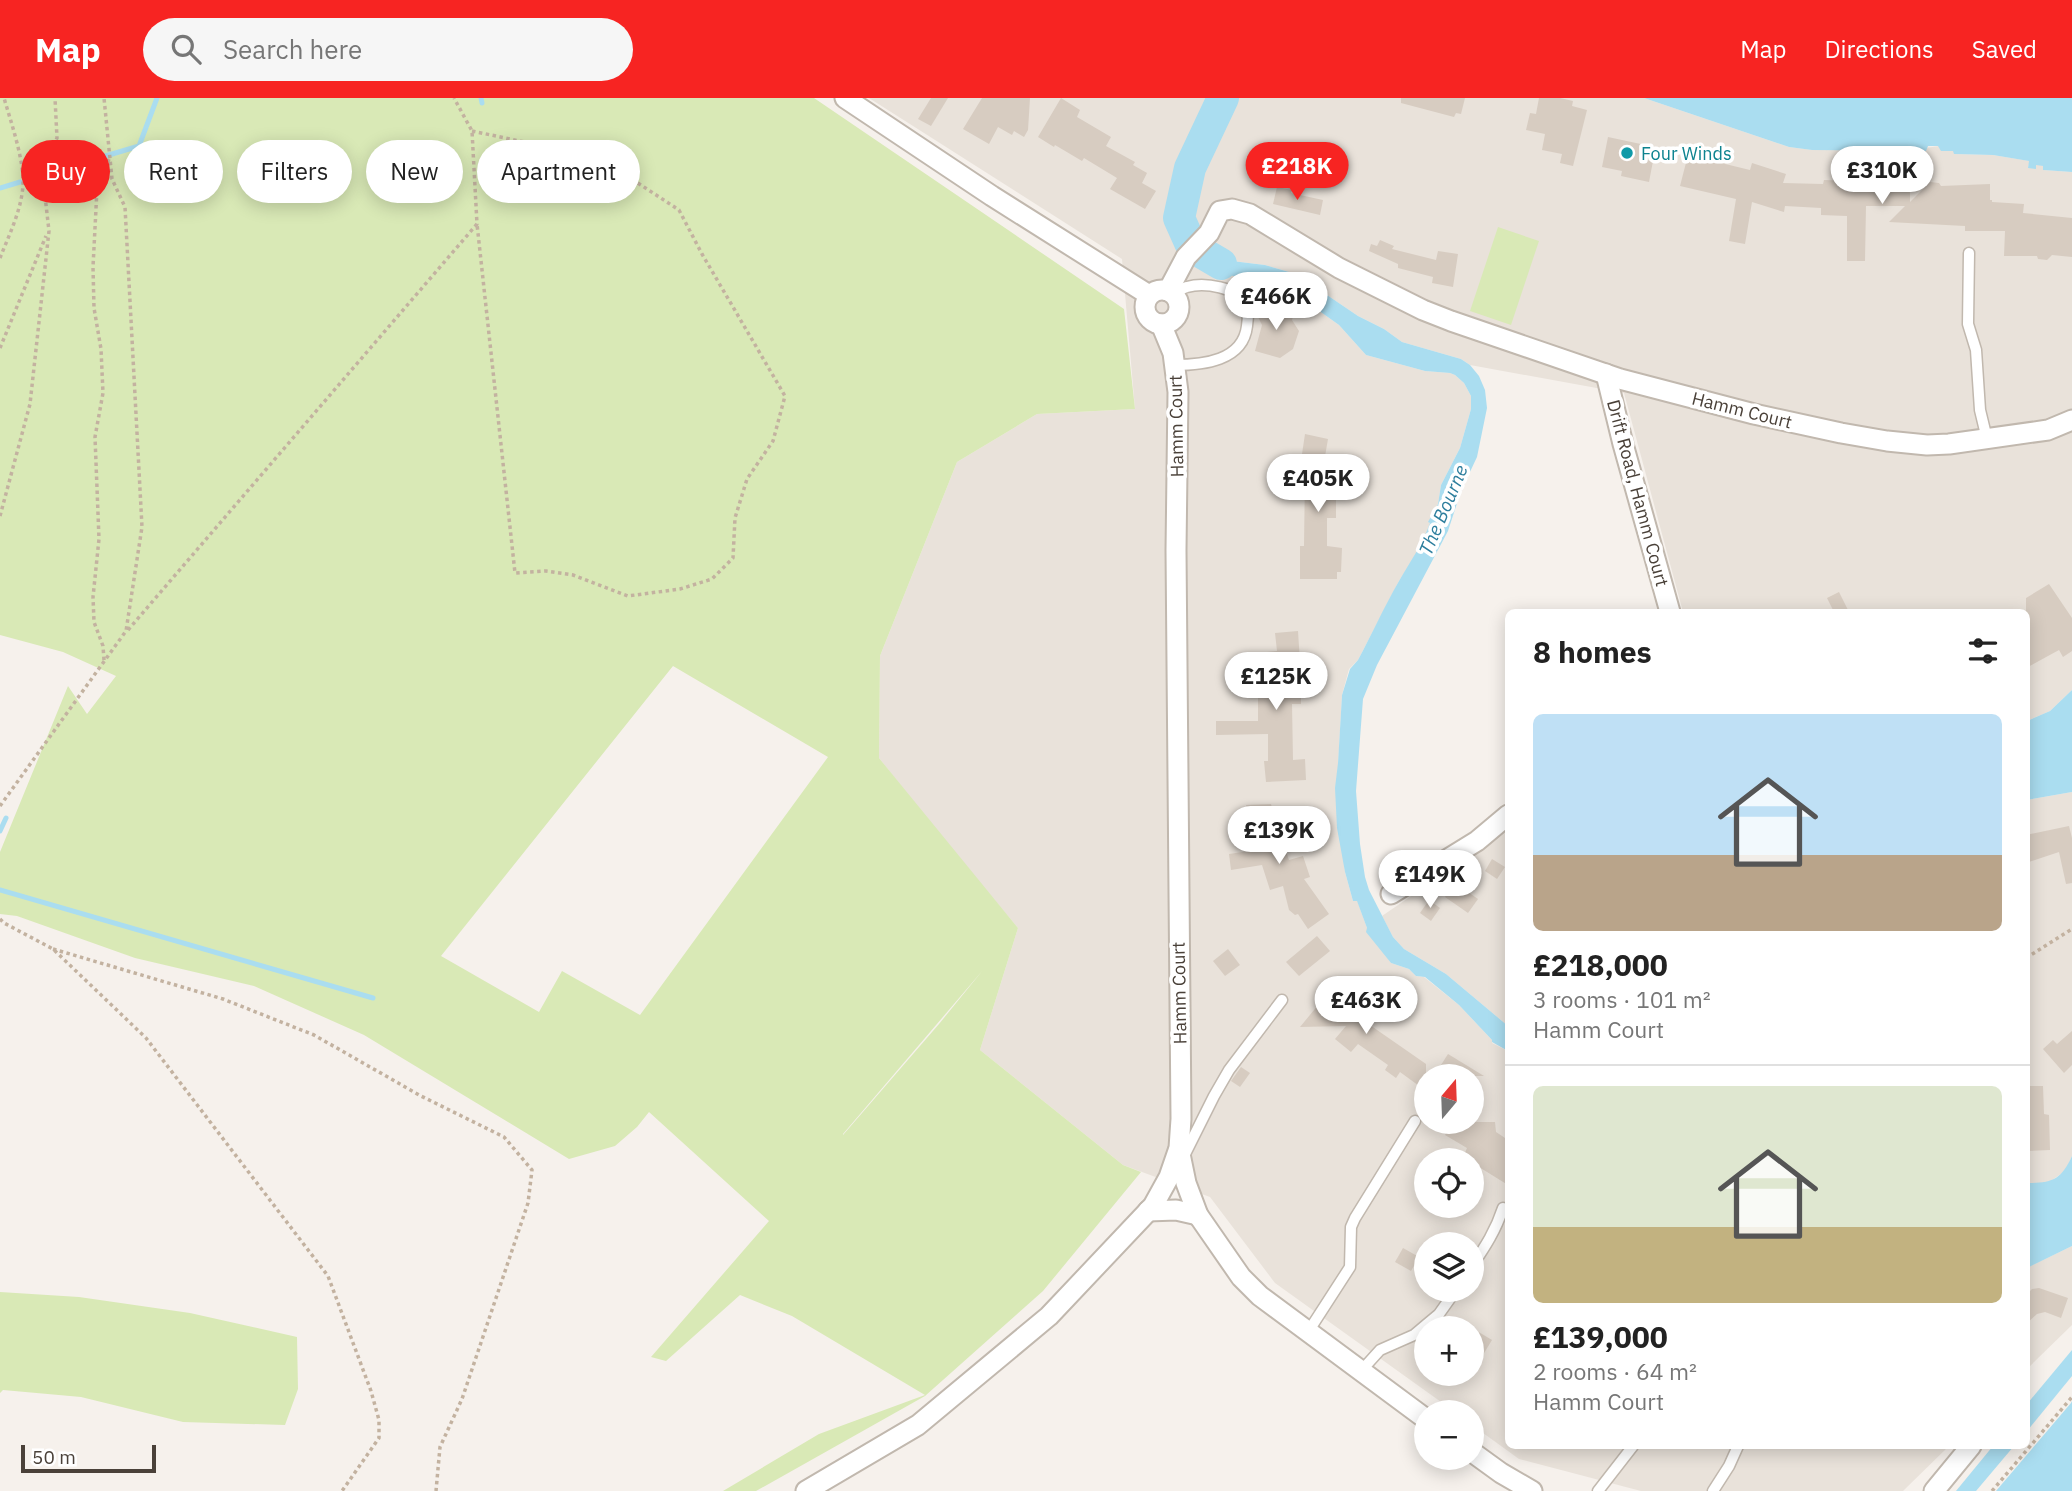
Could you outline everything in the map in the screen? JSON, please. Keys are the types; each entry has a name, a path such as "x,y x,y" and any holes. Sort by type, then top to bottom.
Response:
{"street":[{"path":"845,98 992,196 1163,293 1179,304 1177,316 1167,324 1149,319 1146,314 1146,300 1163,293"},
{"name":"Hamm Court","path":"1163,293 1186,257 1209,233 1220,211 1231,209 1250,214 1339,268 1423,310 1606,374 1769,418 1887,441 1927,445 2048,430 2072,420"},
{"name":"Hamm Court","path":"806,1491 918,1425 1049,1316 1153,1206 1180,1155 1176,550 1178,392 1173,353 1161,324"},
{"name":"Drift Road, Hamm Court","path":"1606,374 1669,609"},
{"path":"1391,894 1477,841 1505,818"},
{"path":"1180,1155 1186,1183 1198,1215 1241,1277 1260,1296 1414,1410"},
{"path":"1148,1211 1176,1210 1198,1215"},
{"path":"1934,1491 1969,1449"},
{"path":"1484,1461 1532,1491"}],"lane":[{"path":"1969,253 1968,324 1976,350 1980,410 1987,439"},
{"path":"1163,293 1203,285 1231,292 1247,306 1246,336 1234,351 1210,362 1174,365"},
{"path":"1180,1155 1229,1070 1282,1000"},
{"path":"1308,1332 1350,1267 1351,1227 1354,1218 1414,1123"},
{"path":"1484,1248 1503,1208"},
{"path":"1361,1371 1380,1350 1414,1335 1439,1314 1448,1302"},
{"path":"1598,1491 1631,1449"},
{"path":"1713,1491 1737,1449"}],"path":[{"path":"0,258 17,212 23,184 5,98"},
{"path":"0,516 30,404 49,231 43,170 57,138 55,98"},
{"path":"104,98 108,140"},
{"path":"454,98 472,131 477,224 514,573 546,571 573,575 628,596 680,590 712,579 733,558 736,518 747,478 773,441 785,396 702,254 680,210 621,172 548,147 472,131"},
{"path":"110,164 112,179 125,207 142,527 127,631"},
{"path":"96,203 94,308 101,349 103,393 95,437 99,539 93,597 94,622 103,646 104,662"},
{"path":"0,806 127,631 477,224"},
{"path":"0,348 49,231"},
{"path":"0,930 2,921 52,949 223,999 314,1035 421,1096 504,1137 532,1170 528,1203 462,1399 440,1447 436,1491"},
{"path":"2030,955 2072,929"},
{"path":"52,949 146,1038 328,1276 371,1391 379,1420 379,1438 342,1491"},
{"path":"2030,1446 2072,1397"},
{"path":"1992,1491 2028,1449"}],"shaded area":[{"path":"869,98 1644,98 1789,147 1813,150 1912,150 1939,146 1954,151 1955,154 1993,155 2030,161 2028,167 2036,164 2043,166 2043,170 2072,172 2072,690 2050,711 2030,720 2030,609 1682,609 1624,393 1470,365 1461,359 1402,342 1296,274 1265,265 1232,261 1209,251 1233,276 1261,279 1276,288 1294,293 1339,325 1366,355 1425,371 1450,373 1464,383 1471,396 1471,409 1460,448 1441,485 1438,504 1425,537 1358,660 1349,669 1342,695 1337,784 1345,872 1353,901 1357,900 1367,928 1391,963 1409,969 1416,976 1424,977 1459,1005 1492,1043 1505,1050 1505,1449 1484,1434 1484,1400 1438,1400 1419,1386 1484,1386 1484,1316 1414,1316 1414,1383 1275,1283 1210,1197 1123,1165 980,1050 1018,928 879,758 880,656 957,462 1037,414 1135,409 1122,259"},
{"path":"2072,792 2072,1156 2065,1171 2048,1183 2030,1183 2030,799"},
{"path":"1505,832 1505,1023 1446,974 1404,949 1393,937 1382,916"},
{"path":"2072,1246 2072,1325 2030,1366 2030,1266"},
{"path":"1505,1449 1946,1449 1903,1491 1641,1491 1519,1459"}],"green space":[{"path":"0,98 814,98 1124,309 1135,409 1037,414 957,462 880,656 879,758 1018,928 980,1050 1123,1165 1141,1172 1043,1291 925,1396 756,1491 723,1491 819,1434 925,1395 792,1316 740,1295 666,1361 651,1357 769,1221 649,1112 637,1127 615,1146 569,1159 364,1035 254,986 135,958 17,916 0,914 0,852 68,686 87,714 116,676 63,652 0,635","holes":["673,666 828,757 640,1015 562,971 539,1012 441,956","983,970 939,1024 843,1135"]},
{"path":"1498,227 1539,241 1511,325 1470,311"},
{"path":"0,1292 79,1297 190,1313 297,1337 298,1389 285,1425 183,1422 81,1397 3,1390 0,1393"}],"water":[{"path":"1644,98 2072,98 2072,172 2043,170 2043,166 2036,165 2036,169 2028,168 2029,161 1993,155 1954,154 1953,151 1941,151 1938,146 1928,146 1926,151 1812,150 1789,147"},
{"path":"1201,243 1209,251 1232,261 1265,265 1296,274 1402,342 1461,359 1479,376 1485,390 1487,408 1477,457 1461,491 1448,531 1377,665 1363,699 1356,791 1365,877 1393,937 1404,949 1446,974 1505,1023 1505,1049 1492,1042 1459,1005 1425,977 1416,976 1409,969 1391,963 1366,932 1357,901 1353,901 1337,828 1335,788 1342,695 1350,669 1358,660 1427,531 1428,522 1438,504 1441,485 1460,448 1471,409 1471,396 1464,383 1450,373 1425,371 1366,355 1339,325 1294,293 1276,288 1261,279 1233,276 1199,262 1190,252"},
{"path":"2072,690 2072,792 2030,799 2030,720 2050,711"},
{"path":"2072,1156 2072,1246 2030,1267 2030,1183 2049,1181 2064,1170"},
{"path":"2072,1350 2072,1376 2030,1427 2030,1400"},
{"path":"2072,1401 2072,1491 1996,1491 2071,1403"},
{"path":"1991,1449 2011,1449 1976,1491 1956,1491"}],"building":[{"path":"931,98 948,98 931,126 918,119"},
{"path":"982,98 1030,98 1028,130 1024,137 1014,131 1012,135 998,127 989,144 963,129"},
{"path":"1061,98 1080,110 1077,117 1111,137 1106,146 1135,162 1133,165 1147,173 1142,183 1156,191 1145,209 1110,189 1117,178 1084,158 1082,161 1038,137"},
{"path":"1401,98 1465,98 1461,114 1456,113 1454,117 1401,103"},
{"path":"1539,98 1573,101 1572,106 1587,110 1573,166 1560,163 1562,154 1542,150 1545,134 1526,130 1530,113 1536,114"},
{"name":"Four Winds","path":"1608,137 1650,146 1647,160 1653,161 1649,182 1621,176 1622,171 1602,167"},
{"path":"1688,155 1750,170 1752,163 1786,174 1783,183 1823,184 1824,180 1876,182 1876,176 1910,176 1910,202 1930,182 1939,183 1941,186 1990,184 1992,202 2024,204 2023,213 2072,218 2072,257 2052,255 2047,260 2038,259 2037,256 2004,256 2005,231 1965,231 1965,226 1889,222 1905,206 1866,206 1865,261 1847,261 1847,216 1821,215 1821,208 1785,206 1784,212 1752,202 1745,244 1729,241 1736,199 1680,186"},
{"path":"1277,187 1323,200 1320,215 1273,204"},
{"path":"1380,240 1394,246 1392,249 1436,260 1438,251 1458,254 1453,287 1432,283 1433,277 1398,268 1398,264 1369,251 1371,244 1377,246"},
{"path":"1262,303 1276,307 1275,310 1293,317 1292,320 1299,331 1293,349 1280,358 1255,351 1262,325 1258,317"},
{"path":"1305,434 1328,439 1323,468 1336,471 1331,498 1336,498 1336,518 1327,518 1327,546 1342,548 1341,572 1337,572 1337,579 1300,579 1300,546 1304,546 1305,475 1299,474"},
{"path":"2049,584 2072,618 2072,651 2063,657 2059,650 2030,666 2030,609 2026,609 2026,598"},
{"path":"1839,592 1848,609 1832,609 1827,598"},
{"path":"1298,631 1300,662 1296,663 1296,689 1301,689 1301,704 1292,704 1293,760 1305,759 1306,780 1266,782 1264,761 1268,761 1268,734 1216,735 1216,721 1258,721 1258,679 1269,679 1267,652 1277,651 1275,633"},
{"path":"1271,804 1289,860 1303,856 1310,877 1304,879 1329,914 1308,929 1298,914 1295,915 1289,910 1283,886 1270,890 1262,865 1231,870 1229,854 1256,850 1246,805"},
{"path":"2069,826 2072,838 2072,883 2066,884 2059,852 2030,862 2030,834"},
{"path":"1492,859 1505,867 1497,879 1485,871"},
{"path":"1455,883 1478,899 1468,913 1445,897"},
{"path":"1429,900 1440,908 1431,921 1420,913"},
{"path":"1317,936 1330,951 1299,976 1286,962"},
{"path":"1228,949 1240,965 1225,976 1213,961"},
{"path":"1333,987 1371,1018 1367,1023 1426,1064 1414,1064 1414,1082 1400,1072 1396,1078 1385,1070 1388,1065 1358,1044 1351,1052 1335,1039 1346,1026 1300,1027"},
{"path":"2072,1031 2072,1065 2064,1073 2043,1049 2053,1040 2057,1044"},
{"path":"1448,1054 1464,1064 1442,1064"},
{"path":"1241,1067 1250,1073 1240,1087 1231,1081"},
{"path":"2030,1086 2043,1086 2044,1114 2049,1115 2050,1150 2030,1151"},
{"path":"1484,1122 1495,1122 1496,1132 1505,1138 1505,1183 1484,1170 1484,1148 1467,1148 1446,1134 1484,1134"},
{"path":"1403,1248 1414,1254 1411,1271 1395,1262"},
{"path":"2039,1288 2068,1298 2061,1318 2045,1312 2037,1314 2030,1320 2032,1289"},
{"path":"1484,1335 1492,1340 1484,1353"}],"waterway":[{"path":"110,155 139,146 157,98"},
{"path":"481,98 482,103"},
{"name":"The Bourne","path":"1221,264 1192,247 1179,218 1190,168 1223,98"},
{"path":"0,188 20,182"},
{"path":"0,831 6,818"},
{"path":"0,890 373,998"}],"place":[{"name":"Four Winds","path":"1627,153"}]}
